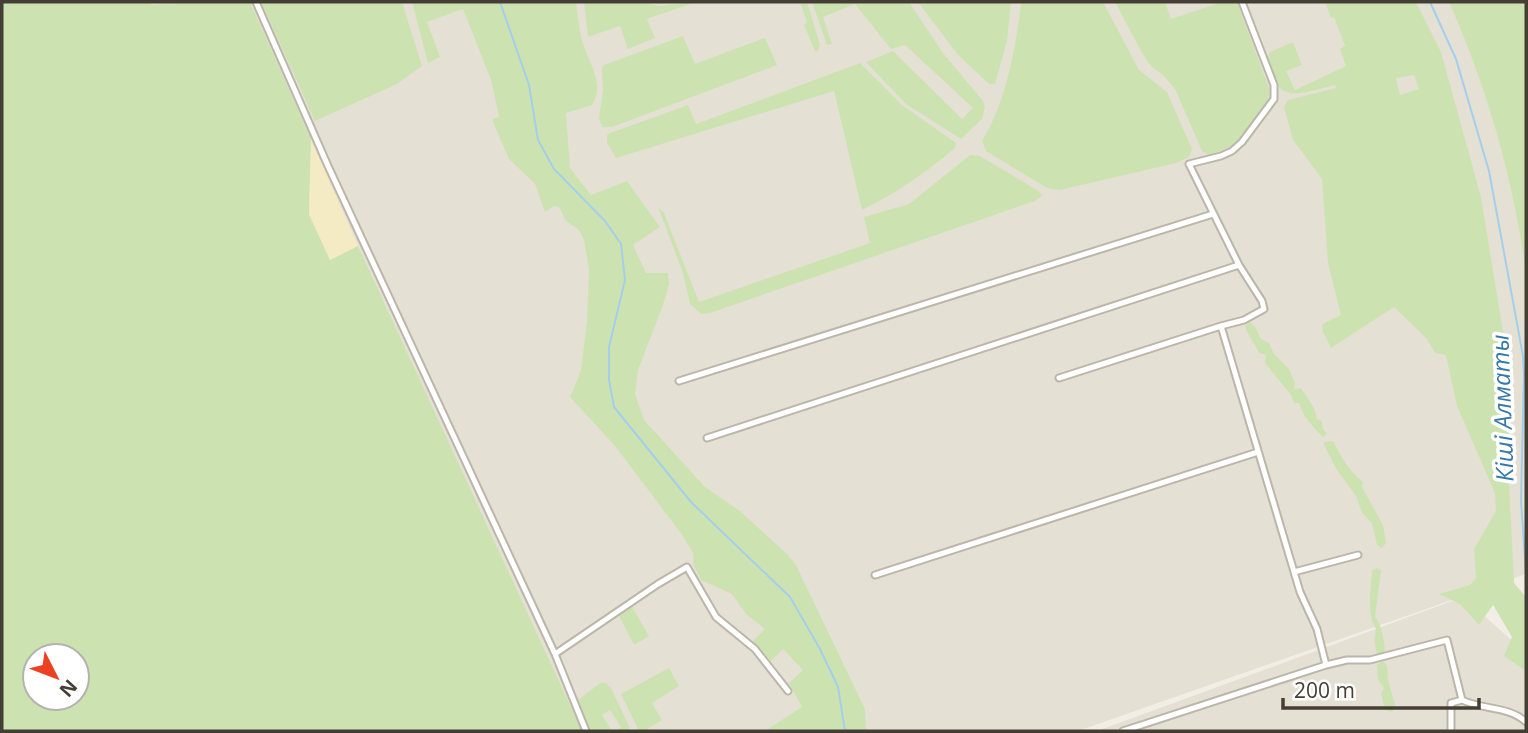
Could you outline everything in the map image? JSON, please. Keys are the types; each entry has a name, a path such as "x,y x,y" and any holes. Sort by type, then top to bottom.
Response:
{"street":[{"path":"256,2 328,166 555,654 586,731"},
{"path":"1059,378 1244,320 1264,309 1189,164 1232,151 1252,130 1274,99 1275,92 1242,2"},
{"path":"679,381 1213,214"},
{"path":"707,438 1239,264"},
{"path":"1221,326 1294,572 1307,611 1317,629 1326,665"},
{"path":"875,575 1258,452"},
{"path":"1294,572 1358,555"},
{"path":"555,654 687,567 716,617 755,649 788,691"},
{"path":"1123,731 1326,665 1347,660 1370,660 1447,640 1462,700"},
{"path":"1451,731 1451,703 1462,700 1511,712 1526,722"}],"shaded area":[{"path":"2,2 1526,2 1526,574 1078,731 2,731"},
{"path":"1463,597 1526,653 1526,731 1097,731"}],"green space":[{"path":"2,2 149,2 152,5 250,2 311,139 309,215 330,260 358,246 582,731 2,731"},
{"path":"261,2 402,2 422,66 397,84 315,121"},
{"path":"412,2 576,2 581,35 595,75 597,90 592,105 566,113 570,168 591,195 627,181 660,227 633,245 646,273 668,273 669,284 663,305 638,370 635,394 644,420 705,487 740,511 796,565 865,709 866,731 765,731 802,707 789,683 803,670 783,649 771,661 753,641 765,629 746,614 732,594 701,580 694,566 693,553 683,536 615,446 570,397 581,371 587,321 589,269 584,240 579,230 566,221 559,207 554,206 545,212 535,184 509,159 492,120 499,116 491,80 463,9 427,22 440,57 428,63"},
{"path":"584,2 646,2 658,6 696,2 647,19 655,38 628,49 620,26 588,37"},
{"path":"800,2 807,2 820,45 818,51 815,51 804,25 807,22"},
{"path":"812,2 909,2 943,53 983,101 985,107 982,119 961,139 906,104 866,62 893,51 962,119 973,108 905,45 891,49 855,4 823,17 832,44 827,45"},
{"path":"918,2 1011,2 1007,41 995,84 989,84 958,55"},
{"path":"1021,2 1103,2 1139,70 1167,92 1192,149 1189,157 1176,163 1060,190 1047,188 986,151 982,141 997,110 1009,74"},
{"path":"1115,2 1165,2 1171,19 1222,2 1237,2 1270,91 1266,105 1230,147 1209,155 1202,151 1175,89 1151,66 1142,53"},
{"path":"1325,2 1416,2 1441,52 1481,197 1509,369 1508,461 1514,583 1526,597 1526,671 1504,656 1512,637 1493,605 1479,625 1460,604 1439,594 1470,585 1476,578 1474,549 1496,511 1495,493 1457,406 1446,355 1435,353 1427,339 1394,307 1331,348 1323,332 1322,324 1341,315 1328,263 1322,179 1293,140 1284,107 1288,100 1336,88 1335,85 1299,93 1283,90 1272,73 1268,57 1270,52 1293,42 1302,65 1286,71 1295,90 1346,66 1340,49 1345,46 1334,17 1331,18","holes":["1414,75 1419,89 1400,95 1396,78"]},
{"path":"1449,2 1526,2 1526,273 1514,204 1497,135 1475,67"},
{"path":"683,36 695,64 765,38 777,65 612,127 602,127 599,118 604,65"},
{"path":"860,63 902,105 956,143 955,148 921,174 862,210 834,91 616,158 607,143 607,135 610,133 688,105 696,124"},
{"path":"970,155 980,156 1040,192 1042,196 1035,201 710,313 701,314 690,304 683,273 658,207 664,213 699,302 870,243 864,217 909,204"},
{"path":"1250,322 1260,338 1269,343 1274,354 1289,369 1295,383 1294,389 1301,388 1314,408 1317,419 1322,421 1327,434 1323,437 1265,363 1266,355 1259,353 1246,330 1245,326"},
{"path":"1334,442 1346,464 1363,482 1362,487 1383,525 1386,543 1382,548 1377,545 1372,523 1362,513 1356,496 1337,470 1323,443"},
{"path":"1372,570 1381,570 1375,617 1384,640 1385,654 1378,656 1370,601"},
{"path":"631,605 649,636 634,645 618,614"},
{"path":"1383,661 1387,666 1396,708 1391,712 1385,710 1381,694 1384,688 1378,679 1377,664"},
{"path":"669,668 679,686 652,703 662,720 644,731 639,731 621,694"},
{"path":"600,683 606,683 611,688 630,728 625,731 615,731 621,727 610,710 602,715 612,731 589,731 578,700"}],"sand":[{"path":"311,139 358,246 330,260 309,214"}],"waterway":[{"path":"500,2 529,85 538,140 554,169 605,221 621,244 625,280 609,347 609,380 614,407 691,502 790,597 838,687 845,731"},
{"name":"Кіші Алматы","path":"1430,2 1456,59 1489,171 1523,356 1521,501 1526,573"}]}
